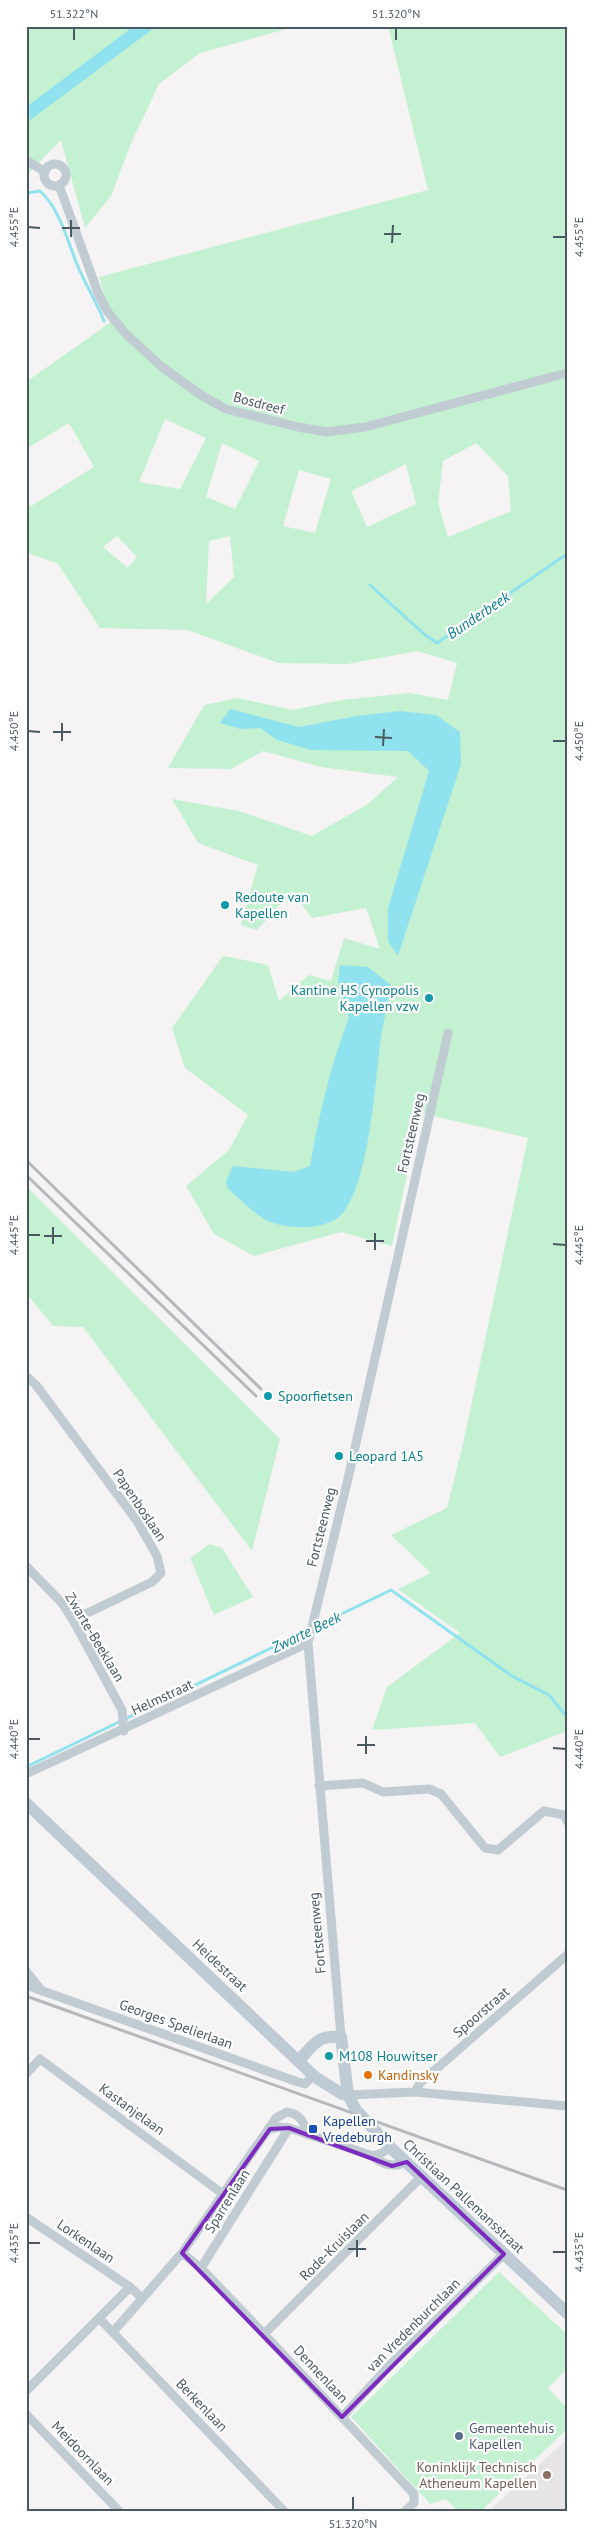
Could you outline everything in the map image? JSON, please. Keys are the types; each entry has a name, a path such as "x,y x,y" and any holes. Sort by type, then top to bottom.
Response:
{"street":[{"name":"Bosdreef","path":"26,160 45,172 48,183 59,185"},
{"name":"Bosdreef","path":"45,172 51,165 60,165 64,168 66,178 59,185"},
{"name":"Bosdreef","path":"59,185 98,293 107,311 126,334 162,366 201,395 226,408 298,427 326,432 365,427 567,373"},
{"name":"Fortsteenweg","path":"348,2095 319,1786 308,1644 347,1483 448,1033"},
{"name":"Papenboslaan","path":"26,1376 36,1386 137,1521 160,1564 161,1573 152,1582 73,1620"},
{"name":"Zwarte-Beeklaan","path":"26,1566 62,1603 73,1620 122,1710 124,1730"},
{"name":"Helmstraat","path":"26,1774 308,1644"},
{"path":"319,1786 363,1783 383,1792 429,1788 441,1794 485,1848 498,1850 544,1811 564,1815 567,1821"},
{"name":"Heidestraat","path":"26,1803 313,2075 335,2090 348,2095 415,2092 567,2106"},
{"name":"Spoorstraat","path":"415,2092 420,2083 567,1955"},
{"path":"26,1971 42,1991"},
{"name":"Georges Spelierlaan","path":"26,1985 295,2081 305,2084 313,2075"},
{"path":"299,2060 314,2043 326,2036 342,2037"},
{"name":"Kastanjelaan","path":"26,2074 40,2059 223,2194"},
{"name":"Christiaan Pallemansstraat","path":"348,2095 356,2110 390,2147 567,2313"},
{"name":"Sparrenlaan","path":"113,2332 182,2254 276,2118 287,2112 300,2116 308,2135"},
{"path":"270,2129 289,2128 373,2156 378,2161 392,2166 407,2162"},
{"name":"Sparrenlaan","path":"201,2268 289,2128"},
{"path":"373,2156 382,2154 390,2147"},
{"name":"Rode-Kruislaan","path":"264,2334 422,2176"},
{"name":"Lorkenlaan","path":"26,2217 130,2287"},
{"path":"182,2254 201,2268"},
{"name":"van Vredenburchlaan","path":"342,2417 389,2366 504,2254"},
{"name":"Dennenlaan","path":"201,2268 414,2494 414,2503 405,2511"},
{"path":"26,2391 130,2287 142,2298"},
{"name":"Berkenlaan","path":"100,2318 284,2511"},
{"name":"Meidoornlaan","path":"26,2414 119,2511"}],"highlighted area":[{"path":"289,2128 392,2166 407,2162 504,2254 342,2417 182,2253 270,2129"}],"shaded area":[{"name":"Koninklijk Technisch Atheneum Kapellen","path":"567,2439 567,2511 489,2511"}],"green space":[{"path":"26,26 297,26 200,53 159,84 132,141 111,196 85,228 61,140 26,176"},
{"path":"388,26 567,26 567,1731 500,1757 475,1723 372,1730 387,1687 460,1633 398,1589 431,1573 391,1535 447,1508 463,1444 528,1138 420,1113 392,1246 341,1232 254,1256 214,1234 186,1186 229,1150 248,1115 185,1068 172,1028 223,956 268,965 279,1001 309,975 331,981 344,938 380,949 366,908 312,918 292,891 257,930 241,925 258,865 198,843 172,799 239,811 312,836 368,804 398,777 321,767 263,751 231,769 168,768 204,705 238,698 292,710 342,700 409,693 448,700 457,663 418,651 347,664 278,663 188,630 100,628 58,564 26,552 26,501 31,506 94,467 69,423 26,449 26,382 111,322 99,277 428,190","holes":["165,419 206,438 180,489 139,482","222,443 259,461 235,509 206,497","476,443 508,476 511,511 448,537 438,503 443,461","406,464 416,504 367,527 351,491","299,470 331,479 315,533 283,526","117,536 137,557 128,568 103,547","230,536 234,577 206,604 209,541"]},
{"path":"26,1186 280,1439 252,1551 83,1327 53,1326 26,1293"},
{"path":"210,1544 222,1548 253,1597 214,1615 190,1558"},
{"path":"499,2272 567,2334 567,2369 548,2388 567,2408 567,2429 481,2511 458,2511 446,2499 430,2504 351,2417"}],"water":[{"path":"134,26 157,26 26,123 26,107"},
{"path":"230,709 299,727 357,716 400,711 436,715 460,732 461,764 398,956 388,941 388,908 429,771 408,751 311,750 277,740 260,728 241,729 220,723"},
{"path":"340,965 368,967 391,985 381,1037 370,1130 365,1155 359,1179 351,1199 342,1214 326,1224 306,1227 284,1226 266,1220 256,1214 228,1189 226,1181 233,1166 294,1172 310,1166 326,1091 336,1054 349,1018 338,982"}],"waterway":[{"name":"Bunderbeek","path":"26,197 28,193 40,191 59,217 79,269 104,321"},
{"name":"Bunderbeek","path":"370,585 424,634 437,643 567,554"},
{"name":"Zwarte Beek","path":"26,1767 391,1590 512,1676 549,1695 567,1717"}],"railway":[{"path":"26,1160 261,1389"},
{"path":"26,1175 256,1396"},
{"path":"26,1996 567,2190"}],"place":[{"name":"Redoute van Kapellen","path":"225,905"},
{"name":"Kantine HS Cynopolis Kapellen vzw","path":"429,998"},
{"name":"Spoorfietsen","path":"268,1396"},
{"name":"Leopard 1A5","path":"339,1456"},
{"name":"M108 Houwitser","path":"329,2056"},
{"name":"Kandinsky","path":"368,2075"},
{"name":"Kapellen Vredeburgh","path":"313,2129"},
{"name":"Gemeentehuis Kapellen","path":"459,2436"},
{"name":"Koninklijk Technisch Atheneum Kapellen","path":"547,2475"}]}
